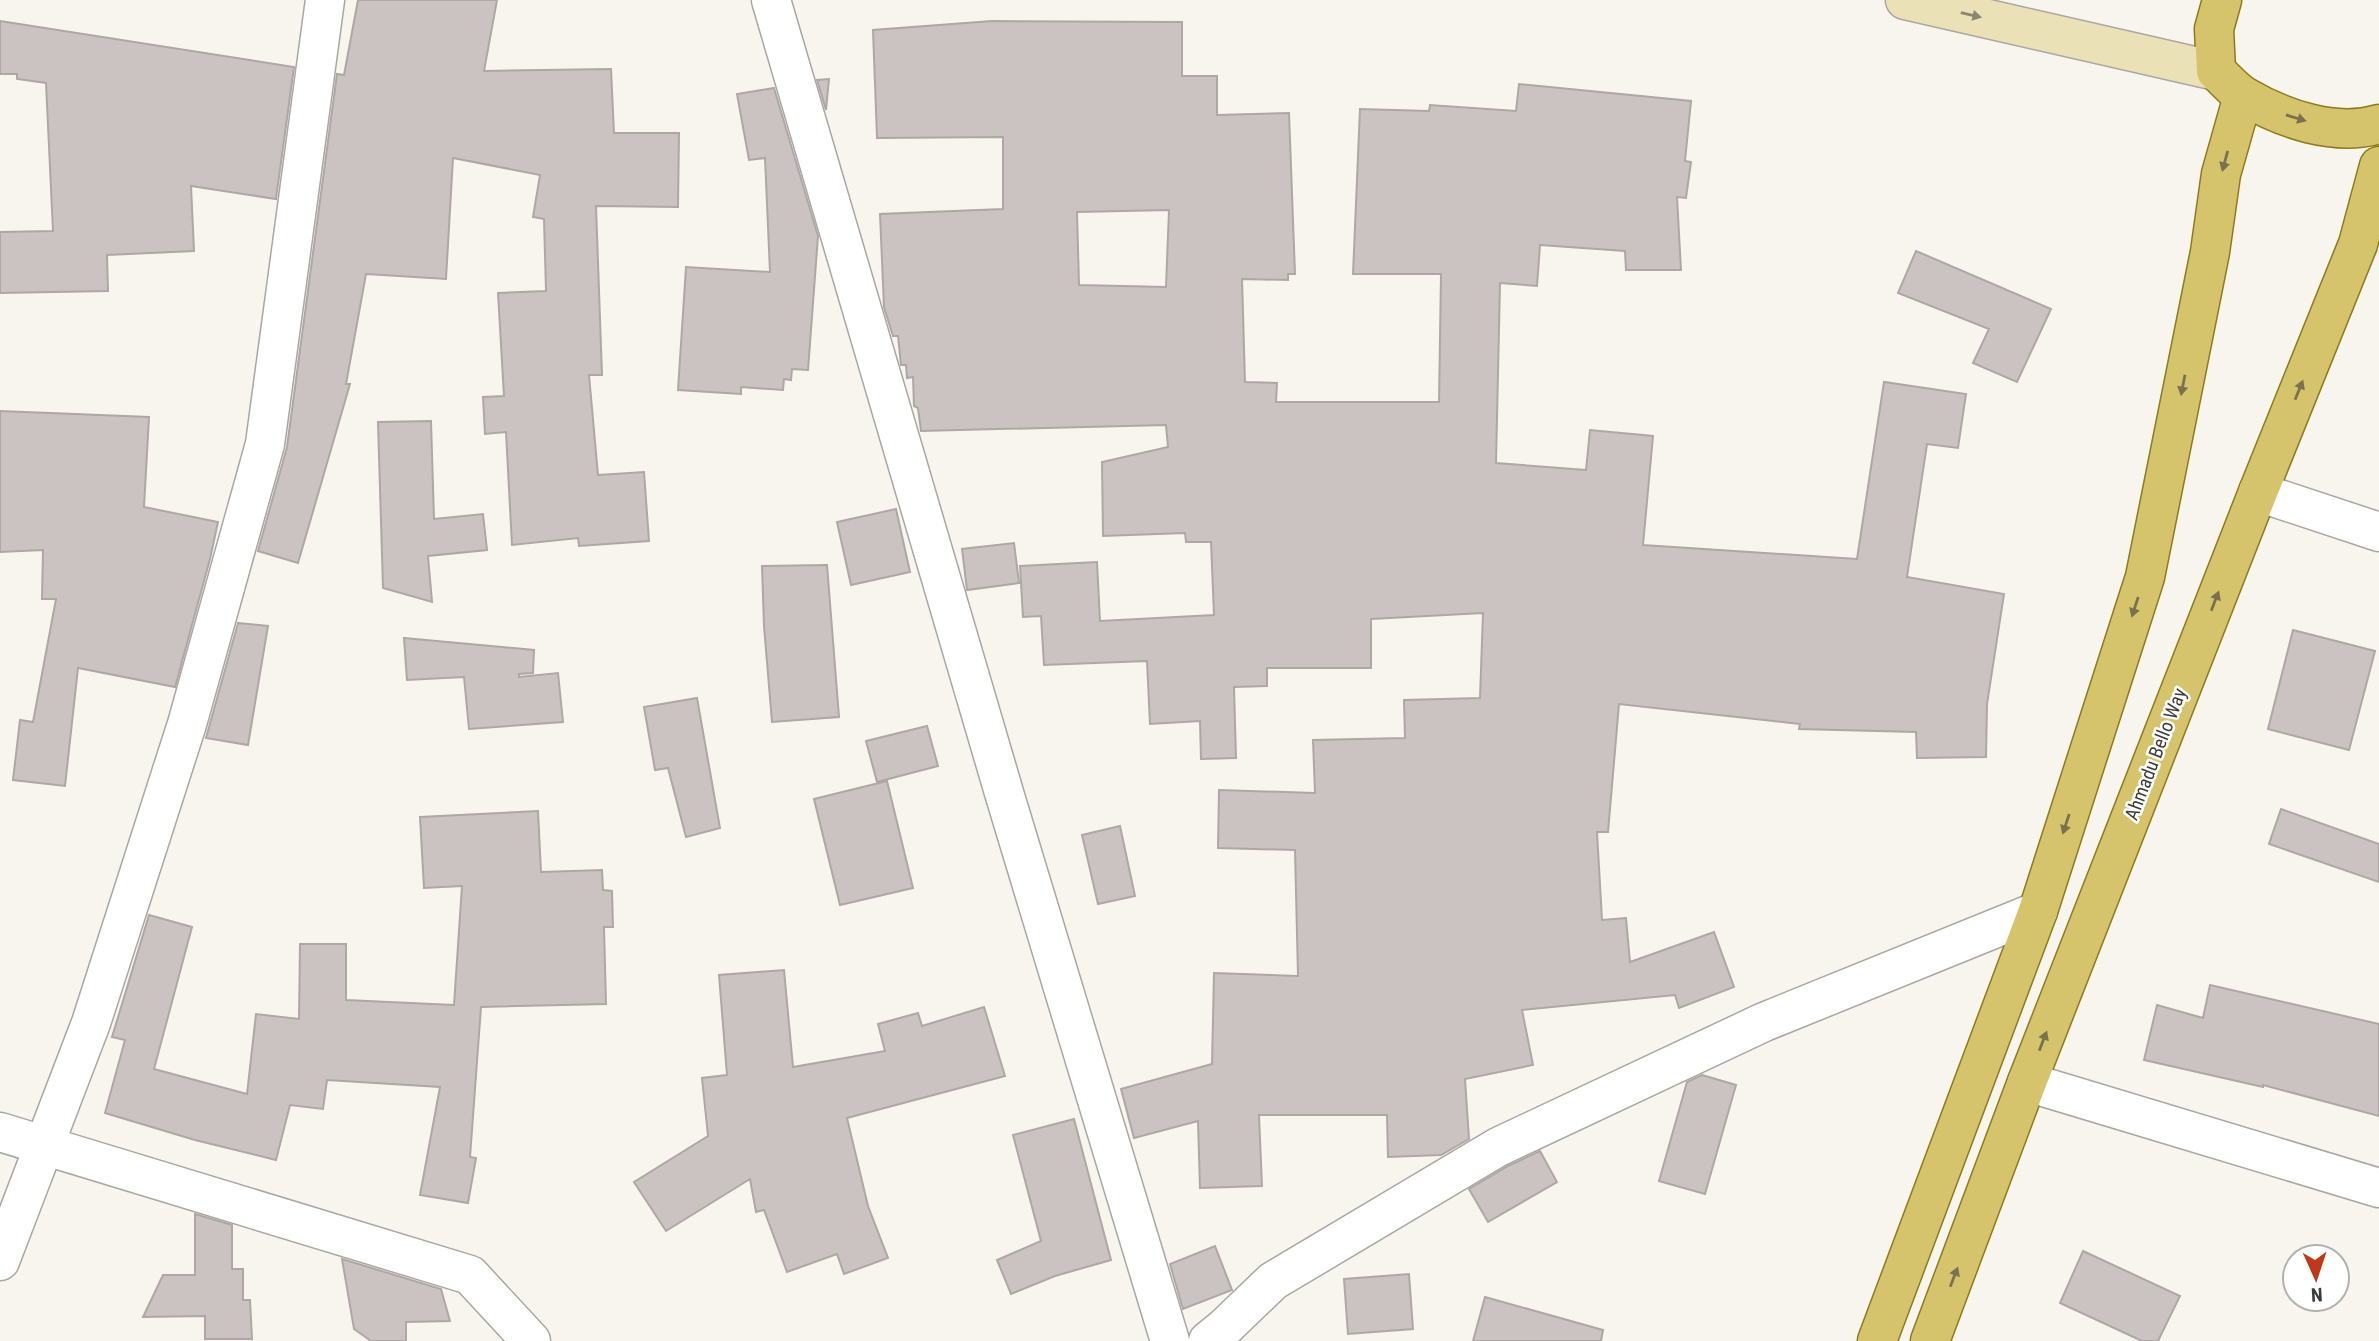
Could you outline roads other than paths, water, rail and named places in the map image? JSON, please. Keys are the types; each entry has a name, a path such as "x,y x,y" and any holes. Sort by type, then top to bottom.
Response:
{"main road":[{"path":"1905,0 2229,83 2285,115 2327,128 2360,130 2379,124"},
{"path":"1877,1341 2038,911 2145,577 2210,252 2221,174 2229,83 2214,29 2222,0"},
{"name":"Ahmadu Bello Way","path":"1930,1341 2027,1082 2358,244 2379,166"}],"street":[{"path":"0,1261 91,1023 187,724 265,444 325,0"},
{"path":"771,0 1005,796 1170,1341"},
{"path":"2258,492 2379,533"},
{"path":"1208,1341 1273,1281 1498,1147 1764,1022 2038,911"},
{"path":"2027,1082 2379,1188"},
{"path":"0,1132 470,1275 531,1341"}]}
